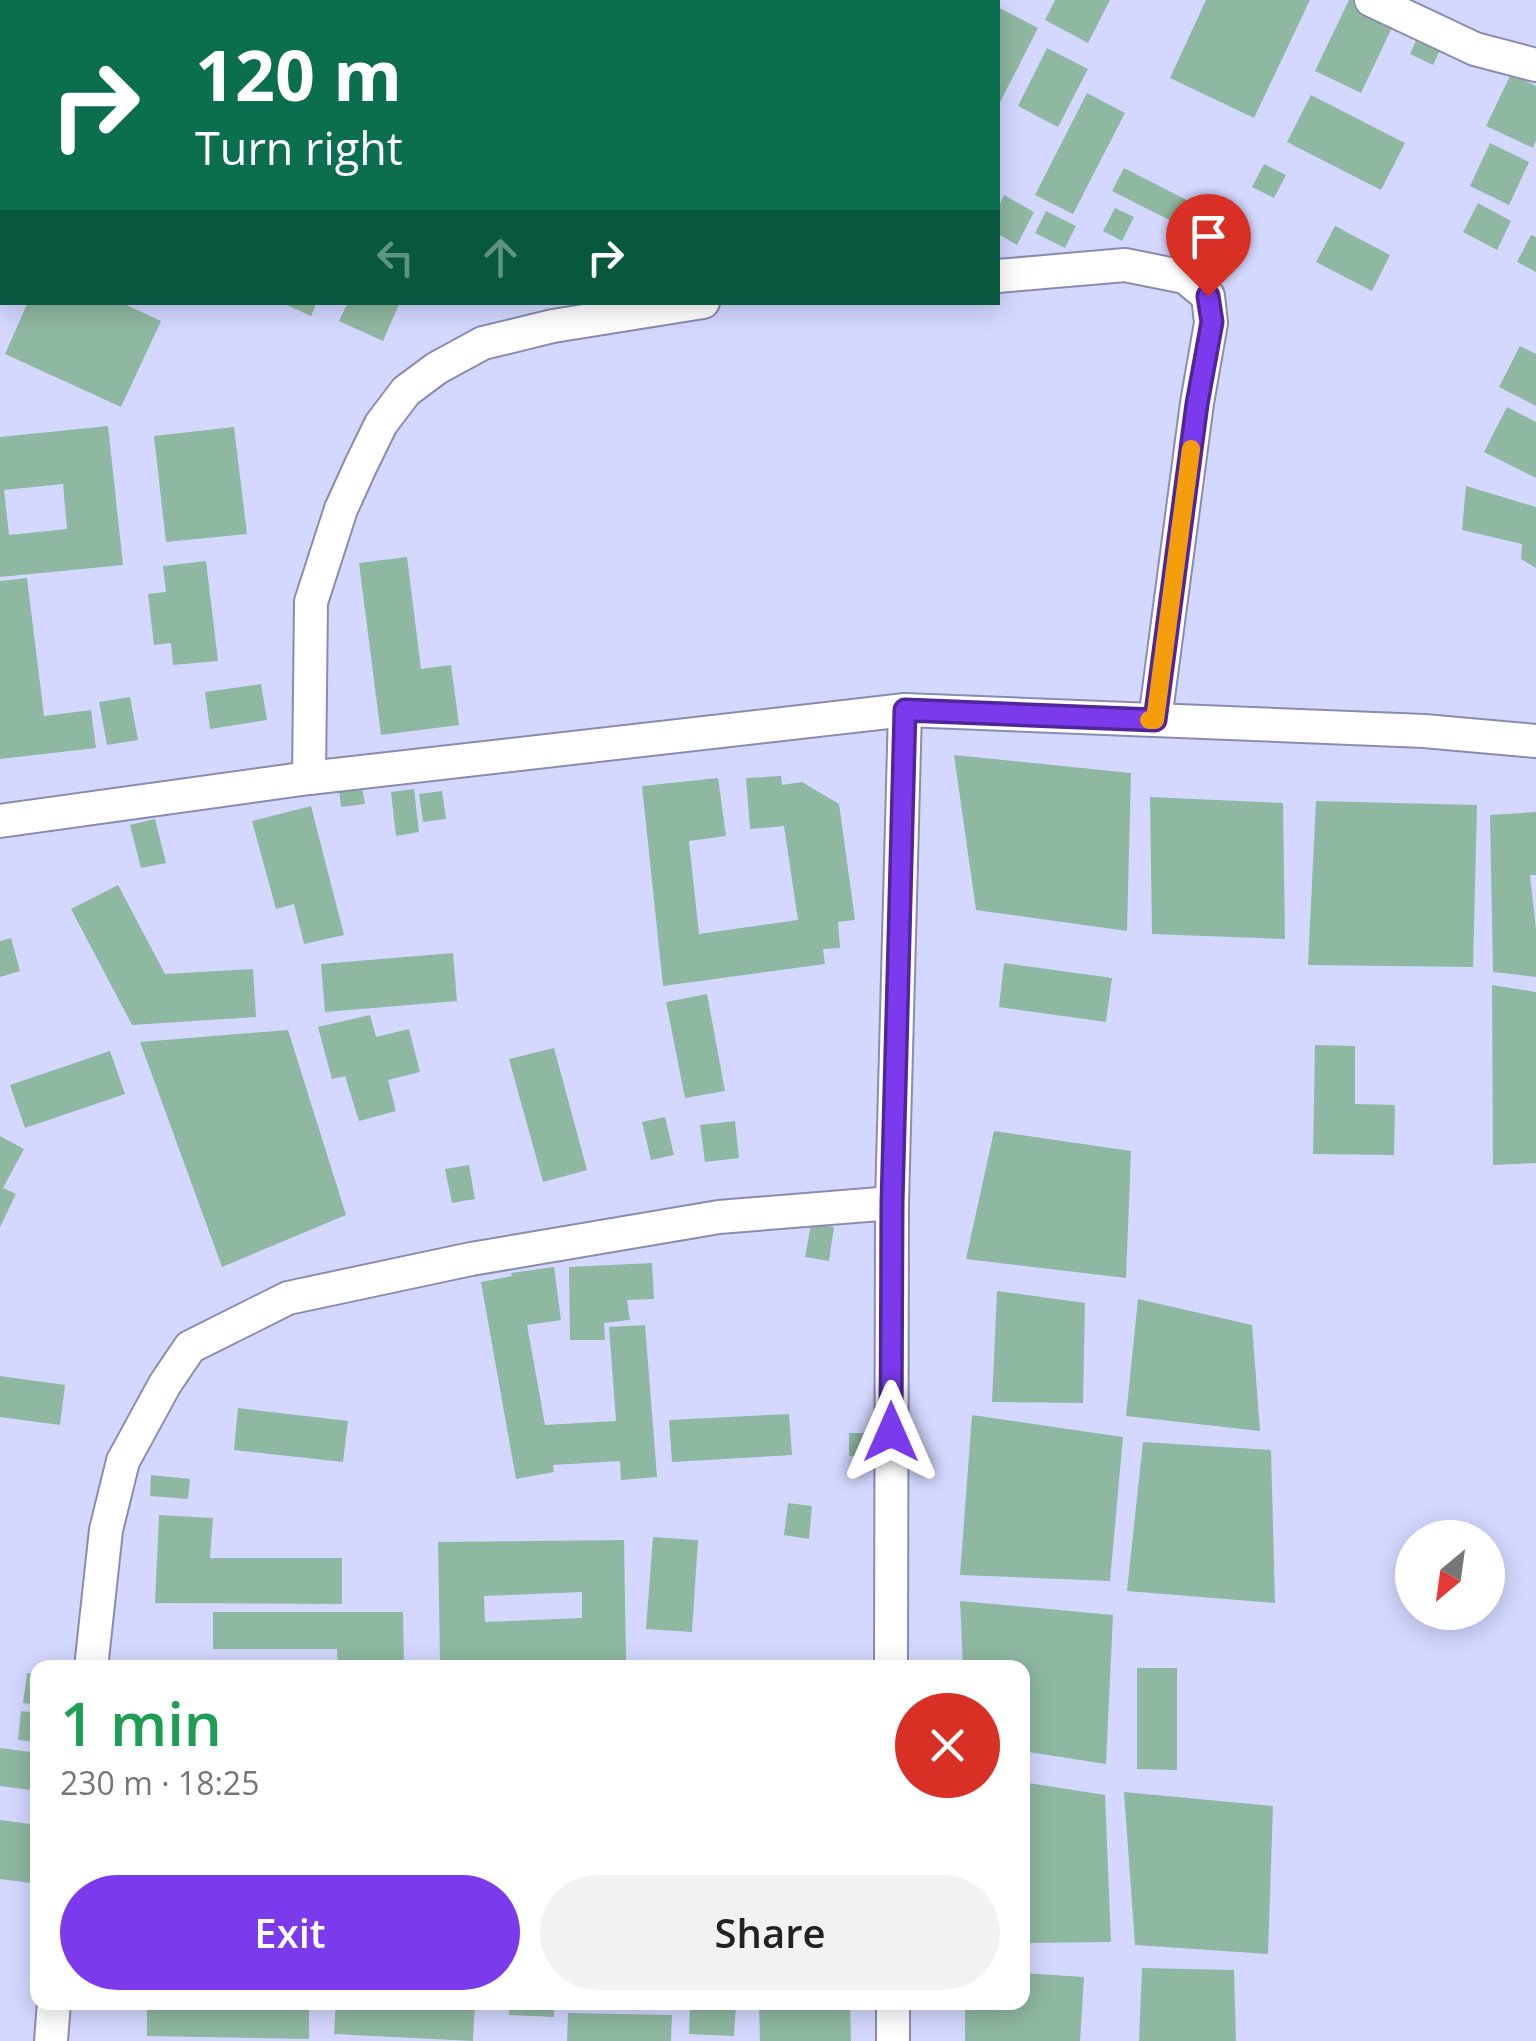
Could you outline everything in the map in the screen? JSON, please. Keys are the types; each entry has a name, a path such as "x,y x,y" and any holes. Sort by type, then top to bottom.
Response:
{"street":[{"path":"1371,0 1475,49 1536,65"},
{"path":"1000,276 1125,265 1185,277 1208,296 1212,322 1197,404 1155,720"},
{"path":"310,778 310,602 341,508 380,424 406,391 437,368 547,314 665,305"},
{"path":"891,1660 892,1203 905,710"},
{"path":"0,821 310,778 905,710 1424,732 1536,741"},
{"path":"92,1660 106,1530 123,1462 190,1347 288,1298 471,1258 718,1217 892,1203"},
{"path":"51,2041 53,2010"},
{"path":"893,2010 893,2041"}],"building":[{"path":"1055,0 1110,0 1088,43 1045,20"},
{"path":"1206,0 1310,0 1254,118 1170,78"},
{"path":"1349,0 1396,19 1361,93 1315,71"},
{"path":"1000,8 1038,28 1000,102"},
{"path":"1422,28 1445,39 1433,65 1410,54"},
{"path":"1047,48 1088,69 1058,127 1018,106"},
{"path":"1511,74 1536,86 1533,148 1486,126"},
{"path":"1087,93 1125,113 1073,214 1035,195"},
{"path":"1311,95 1405,143 1381,190 1287,142"},
{"path":"1490,143 1529,162 1509,205 1470,186"},
{"path":"1264,164 1286,175 1274,198 1252,187"},
{"path":"1124,168 1214,214 1203,237 1112,191"},
{"path":"1004,195 1034,212 1017,245 1000,235 1000,204"},
{"path":"1478,203 1511,221 1497,250 1463,232"},
{"path":"1115,208 1134,217 1122,241 1103,231"},
{"path":"1046,211 1076,226 1065,248 1035,233"},
{"path":"1335,226 1390,255 1372,291 1316,262"},
{"path":"1531,235 1536,237 1536,272 1517,262"},
{"path":"27,305 126,305 161,321 121,407 5,354"},
{"path":"287,305 316,305 311,316"},
{"path":"347,305 399,305 383,341 339,321"},
{"path":"1520,346 1536,354 1536,406 1499,387"},
{"path":"1507,407 1536,422 1536,478 1484,452"},
{"path":"108,426 123,565 0,577 0,437","holes":["63,484 67,529 9,535 4,490"]},
{"path":"234,427 247,534 166,542 154,436"},
{"path":"1466,486 1536,507 1536,568 1521,559 1522,544 1462,530"},
{"path":"407,557 421,669 451,665 459,725 381,735 359,563"},
{"path":"206,561 218,661 173,665 171,643 154,645 148,594 166,592 163,566"},
{"path":"27,578 44,716 91,710 96,748 0,759 0,581"},
{"path":"261,684 267,720 210,729 205,692"},
{"path":"130,697 138,740 107,745 99,702"},
{"path":"954,755 1131,773 1127,931 976,910"},
{"path":"781,776 782,785 802,782 839,804 855,920 838,922 840,948 823,949 825,964 663,986 642,786 718,778 726,836 689,841 699,934 798,920 784,826 750,829 746,778"},
{"path":"362,787 365,804 341,807 339,790"},
{"path":"414,789 419,832 396,836 391,792"},
{"path":"442,791 446,819 423,822 419,794"},
{"path":"1150,797 1283,803 1285,939 1152,934"},
{"path":"1316,801 1477,805 1473,967 1308,965"},
{"path":"311,806 344,935 304,944 294,904 276,909 252,821"},
{"path":"1536,812 1536,875 1530,875 1536,977 1493,972 1490,815"},
{"path":"155,819 166,863 141,868 130,825"},
{"path":"118,885 165,974 253,969 256,1017 132,1025 71,909"},
{"path":"11,938 20,971 0,977 0,941"},
{"path":"453,953 457,1001 325,1012 321,964"},
{"path":"1004,963 1112,978 1106,1022 999,1007"},
{"path":"1492,985 1536,992 1536,1163 1493,1165"},
{"path":"707,994 725,1091 685,1098 666,1002"},
{"path":"370,1015 376,1037 409,1029 420,1072 388,1080 396,1111 359,1121 345,1076 332,1079 318,1027"},
{"path":"288,1030 346,1215 222,1267 140,1042"},
{"path":"1315,1045 1355,1046 1355,1104 1395,1105 1394,1155 1313,1154"},
{"path":"554,1048 587,1170 543,1182 509,1059"},
{"path":"110,1051 125,1094 25,1128 10,1085"},
{"path":"665,1117 674,1155 651,1160 642,1122"},
{"path":"735,1121 739,1158 705,1162 700,1125"},
{"path":"994,1131 1131,1151 1126,1278 966,1259"},
{"path":"0,1136 24,1149 3,1188 16,1194 0,1227"},
{"path":"469,1165 475,1199 452,1203 445,1169"},
{"path":"811,1224 834,1227 829,1261 805,1257"},
{"path":"652,1263 654,1299 627,1300 630,1320 604,1323 605,1340 570,1340 569,1267"},
{"path":"554,1267 561,1320 527,1325 545,1425 616,1421 609,1327 645,1325 657,1477 621,1480 620,1461 553,1465 554,1472 516,1479 481,1282"},
{"path":"997,1291 1085,1303 1083,1403 992,1402"},
{"path":"1138,1299 1252,1325 1260,1431 1126,1416"},
{"path":"0,1376 65,1385 60,1425 0,1417"},
{"path":"238,1408 348,1421 343,1462 234,1450"},
{"path":"789,1414 792,1455 672,1462 669,1420"},
{"path":"972,1415 1123,1437 1110,1581 960,1575"},
{"path":"849,1433 881,1433 881,1456 849,1456"},
{"path":"1143,1442 1271,1450 1275,1603 1127,1591"},
{"path":"151,1475 190,1479 188,1499 150,1496"},
{"path":"788,1503 812,1506 809,1539 784,1535"},
{"path":"159,1515 213,1518 210,1558 342,1558 342,1604 155,1603"},
{"path":"653,1537 698,1540 692,1632 646,1629"},
{"path":"624,1540 626,1660 440,1660 438,1542","holes":["582,1592 582,1618 485,1622 484,1596"]},
{"path":"960,1601 1113,1615 1106,1764 1030,1752 1030,1660 963,1660"},
{"path":"213,1612 403,1612 404,1660 338,1660 337,1649 213,1649"},
{"path":"1137,1668 1177,1668 1177,1770 1137,1769"},
{"path":"27,1673 30,1673 30,1704 23,1703"},
{"path":"21,1711 30,1712 30,1741 18,1740"},
{"path":"0,1748 30,1752 30,1790 0,1786"},
{"path":"1030,1783 1105,1795 1111,1942 1030,1943"},
{"path":"1124,1792 1273,1806 1268,1954 1135,1945"},
{"path":"0,1820 30,1824 30,1883 0,1879"},
{"path":"1142,1968 1234,1970 1236,2041 1139,2041"},
{"path":"1030,1974 1084,1977 1080,2041 965,2041 965,2010 1030,2010"},
{"path":"147,2010 309,2010 309,2039 147,2036"},
{"path":"336,2010 475,2010 473,2041 334,2034"},
{"path":"509,2010 554,2010 554,2017 509,2015"},
{"path":"690,2010 736,2010 734,2036 689,2034"},
{"path":"759,2010 850,2010 851,2041 760,2041"},
{"path":"568,2013 672,2015 671,2041 567,2041"}],"slow traffic":[{"path":"1149,720 1155,720 1191,449"}],"route":[{"path":"891,1432 892,1203 905,710 1155,720 1197,404 1212,322 1208,296"}]}
